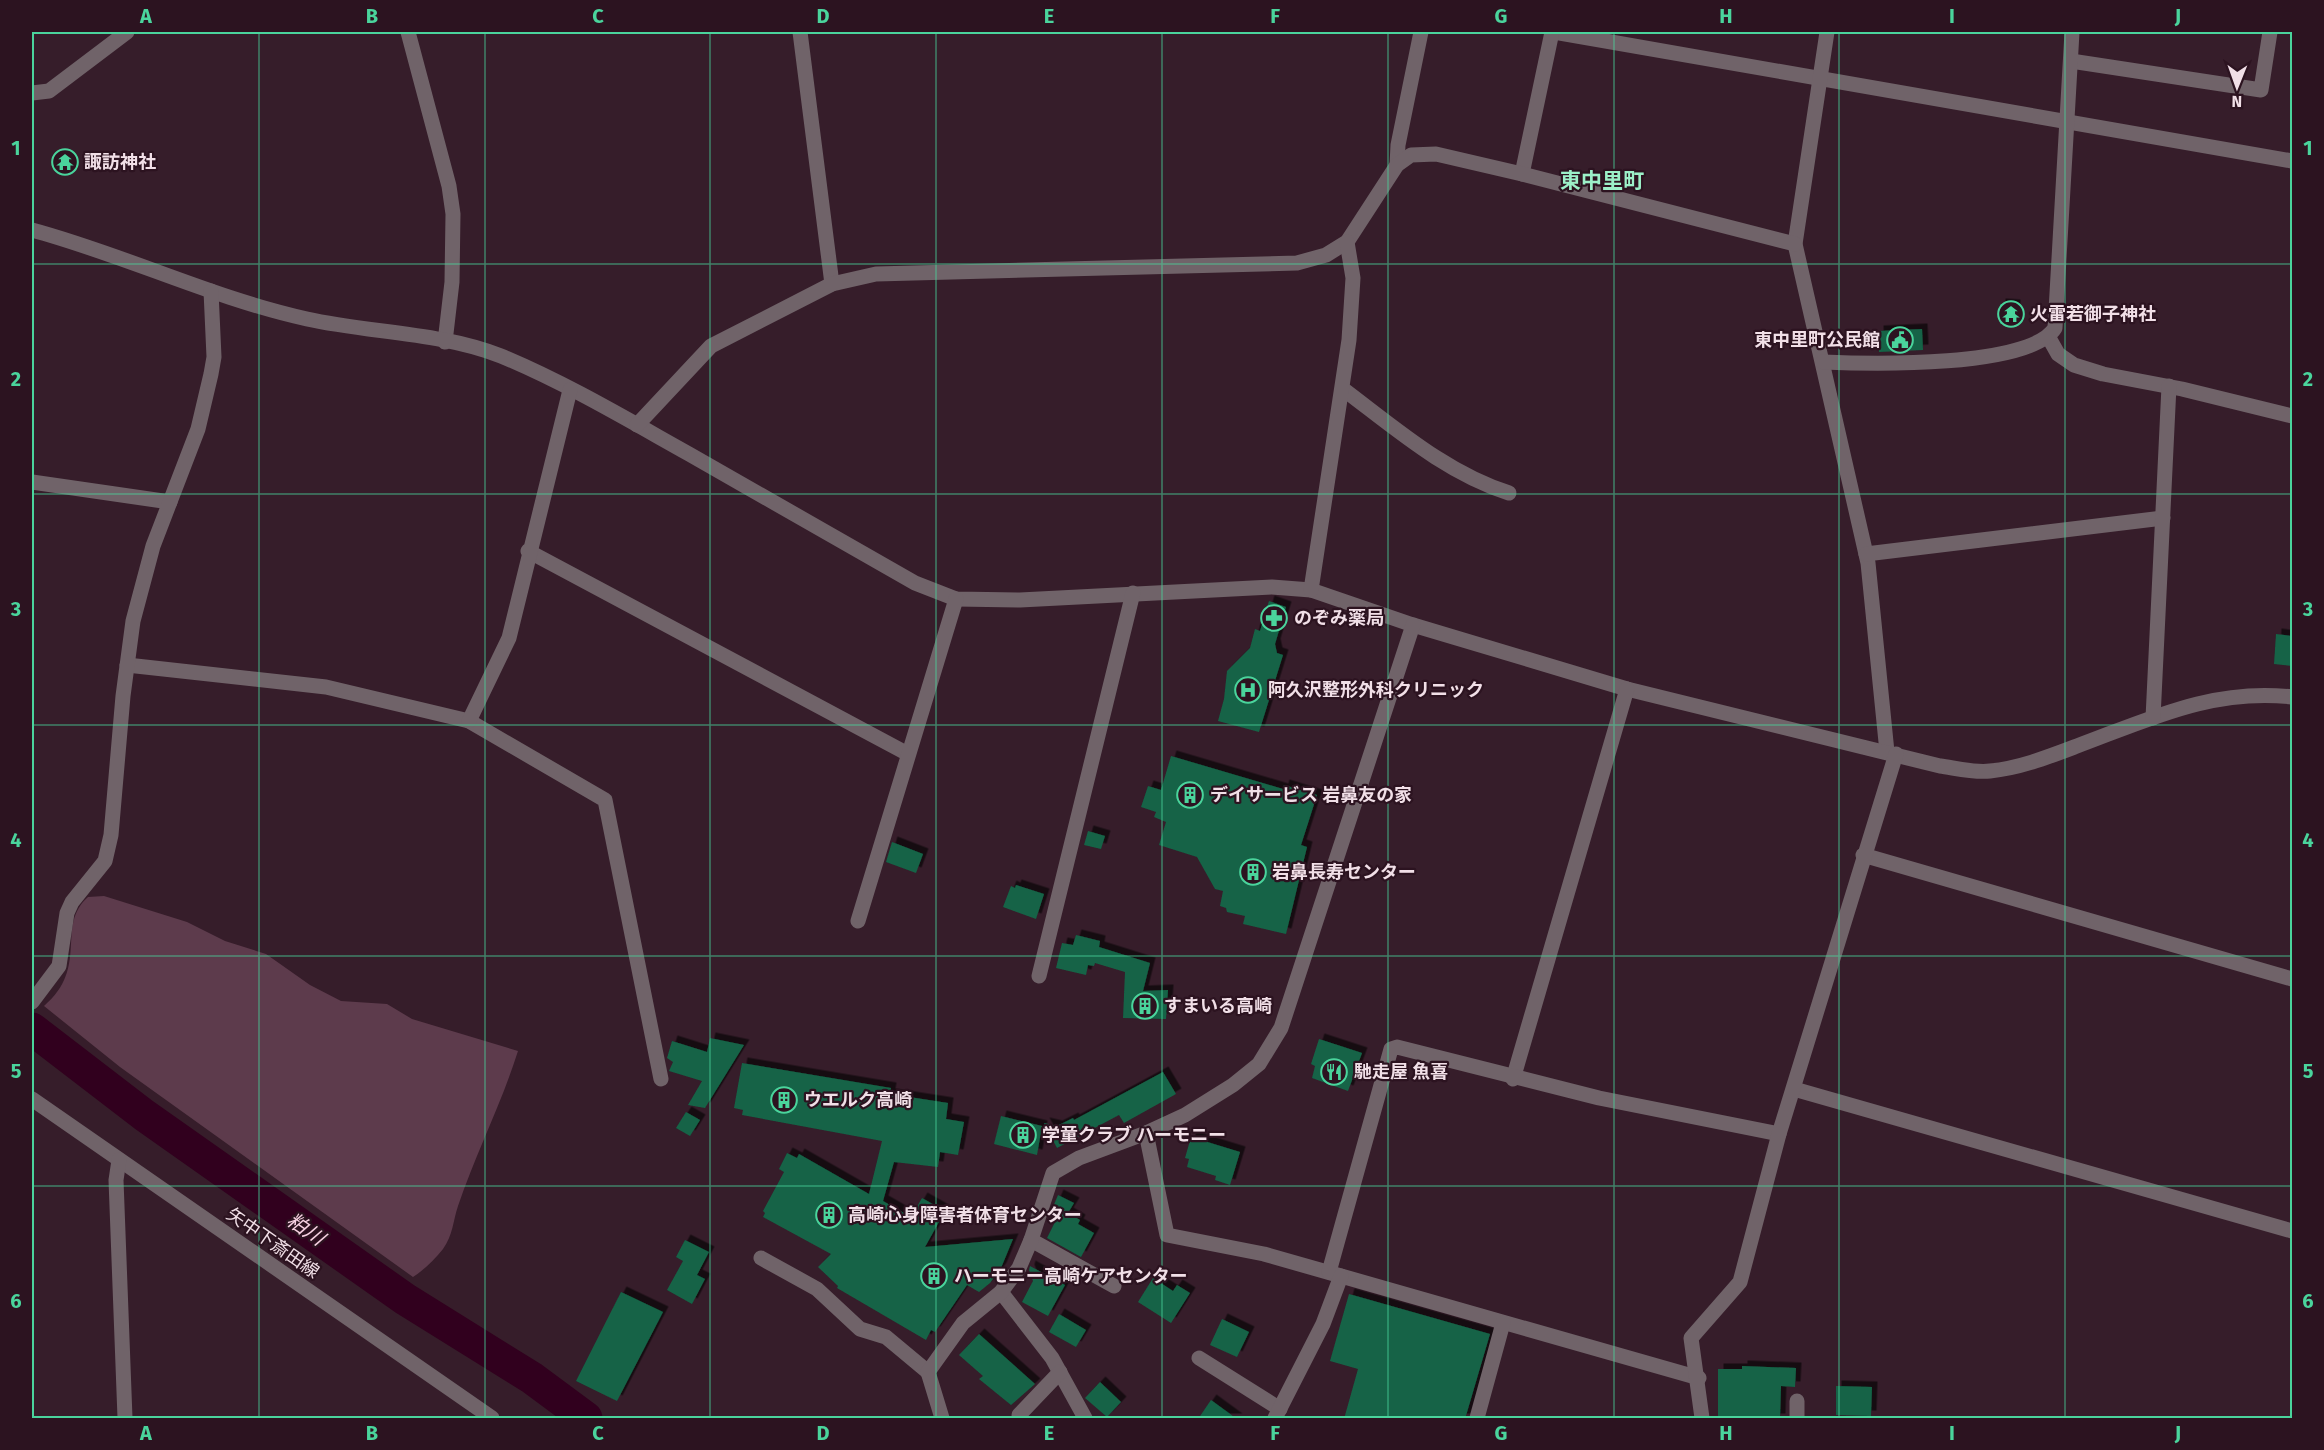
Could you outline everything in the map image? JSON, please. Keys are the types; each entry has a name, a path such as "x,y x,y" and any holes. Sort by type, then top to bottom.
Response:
{"street":[{"path":"32,93 49,91 127,32"},
{"path":"408,32 449,186 453,214 452,282 445,342"},
{"path":"800,32 832,284"},
{"path":"1397,165 1398,145 1421,32"},
{"path":"1522,174 1553,32 2292,161"},
{"path":"1702,1419 1699,1378 1692,1338 1740,1281 1779,1134 1863,855 1891,753 1866,554 1795,244 1822,79 1827,32"},
{"path":"1823,362 1930,362 2019,350 2049,338 2055,328 2072,32"},
{"path":"2071,61 2261,90 2270,32"},
{"path":"32,81 49,91"},
{"path":"637,425 711,346 832,284 876,274 1297,263 1326,255 1347,242 1397,165 1411,154 1436,154 1522,174 1795,244"},
{"path":"32,230 87,245 211,291 308,319 445,342 497,355 637,425 915,583 956,599 1020,600 1272,587 1311,590 1413,626 1627,689 1940,766 1987,772 2028,765 2193,703 2228,696 2265,694 2292,697"},
{"path":"1311,590 1343,389 1353,278 1347,242"},
{"path":"32,1002 59,966 67,912 72,902 105,861 111,835 133,621 153,546 198,429 211,374 214,357 211,291"},
{"path":"2049,338 2058,354 2074,365 2103,374 2169,386 2292,416"},
{"path":"2153,717 2169,386"},
{"path":"1343,389 1438,459 1480,483 1509,493"},
{"path":"469,720 509,638 528,551 570,390"},
{"path":"32,482 170,502"},
{"path":"1866,554 2163,518"},
{"path":"528,551 908,754"},
{"path":"1039,976 1132,593"},
{"path":"858,921 956,599"},
{"path":"928,1372 963,1323 1001,1292 1019,1268 1031,1240 1053,1173 1079,1158 1146,1133 1185,1114 1233,1084 1259,1064 1281,1028 1413,626"},
{"path":"127,665 326,687 469,720 605,800 661,1079"},
{"path":"1513,1078 1627,689"},
{"path":"1863,855 2292,979"},
{"path":"1198,1358 1277,1414 1323,1324 1390,1049 1397,1047 1513,1078 1779,1134"},
{"path":"1794,1089 2292,1231"},
{"name":"矢中下斎田線","path":"32,1099 492,1419"},
{"path":"1146,1133 1167,1235 1264,1254 1699,1378"},
{"path":"119,1160 116,1180 125,1419"},
{"path":"1031,1240 1114,1286"},
{"path":"761,1258 817,1289 860,1329 886,1337 928,1372 942,1419"},
{"path":"1001,1292 1052,1358 1085,1419"},
{"path":"1477,1419 1503,1323"},
{"path":"1019,1415 1060,1372"},
{"path":"1797,1401 1797,1419"}],"shaded area":[{"path":"104,896 187,922 225,941 266,954 310,985 341,1001 387,1004 412,1019 518,1051 465,1186 449,1238 443,1249 425,1268 413,1277 120,1067 44,1006 58,991 66,977 74,921 79,908 88,897"}],"building":[{"name":"火雷若御子神社","path":"2000,304 2015,305 2014,324 2000,324"},
{"name":"東中里町公民館","path":"1922,329 1923,350 1879,352 1878,331"},
{"name":"阿久沢整形外科クリニック","path":"1269,601 1286,607 1275,644 1277,653 1283,655 1259,732 1218,721 1224,699 1227,671 1250,648 1255,629 1260,631"},
{"path":"2276,634 2292,636 2292,666 2274,664"},
{"path":"1171,756 1283,789 1284,785 1317,795 1301,845 1307,847 1286,934 1243,924 1245,916 1227,912 1226,908 1220,906 1223,891 1215,889 1197,857 1159,845 1166,822 1154,817 1156,812 1141,807 1148,786 1161,790"},
{"path":"1088,831 1105,836 1101,849 1084,845"},
{"path":"892,842 923,854 916,873 886,862"},
{"path":"1016,885 1044,894 1036,919 1003,907 1011,886 1015,888"},
{"path":"1076,935 1100,941 1099,947 1150,963 1143,991 1168,990 1166,1019 1123,1018 1125,972 1095,963 1094,966 1088,965 1086,975 1056,968 1062,943 1073,945"},
{"path":"710,1038 744,1045 705,1108 688,1105 702,1081 669,1071 673,1062 667,1058 672,1041 707,1052"},
{"name":"馳走屋 魚喜","path":"1319,1039 1362,1053 1348,1091 1312,1078 1315,1066 1311,1064"},
{"path":"742,1063 891,1088 890,1094 948,1103 946,1119 964,1122 958,1155 940,1152 938,1167 894,1162 883,1201 911,1217 922,1198 945,1211 925,1247 1013,1239 1001,1268 990,1283 979,1292 967,1285 935,1332 931,1330 926,1340 837,1288 838,1286 818,1267 831,1254 763,1217 765,1213 763,1211 784,1172 779,1169 787,1153 797,1158 799,1154 869,1194 882,1141 742,1115 743,1110 734,1108"},
{"path":"1163,1072 1176,1094 1124,1123 1119,1115 1057,1148 1044,1123 1057,1126 1073,1118 1074,1120"},
{"path":"686,1112 700,1120 690,1136 676,1128"},
{"name":"学童クラブ ハーモニー","path":"1001,1116 1042,1126 1037,1155 994,1144"},
{"path":"1191,1137 1240,1152 1230,1185 1215,1180 1216,1176 1187,1167 1189,1159 1185,1158"},
{"path":"1058,1195 1074,1203 1068,1213 1080,1220 1078,1224 1094,1233 1081,1257 1047,1238 1057,1218 1050,1214"},
{"path":"685,1240 709,1252 697,1275 705,1279 692,1304 667,1290 683,1261 676,1257"},
{"path":"1030,1266 1065,1285 1048,1316 1022,1302 1033,1281"},
{"path":"1153,1278 1173,1291 1177,1285 1190,1293 1171,1323 1138,1302"},
{"path":"621,1292 663,1312 617,1401 576,1381"},
{"path":"1349,1294 1490,1334 1465,1419 1344,1419 1358,1369 1330,1361"},
{"path":"1059,1314 1086,1330 1076,1347 1049,1332"},
{"path":"1222,1319 1249,1332 1237,1357 1210,1345"},
{"path":"979,1334 1035,1384 1011,1405 979,1379 983,1376 959,1355"},
{"path":"1742,1366 1796,1368 1795,1387 1781,1386 1780,1419 1718,1419 1718,1369 1742,1369"},
{"path":"1100,1382 1121,1402 1107,1417 1085,1398"},
{"path":"1836,1386 1872,1387 1871,1416 1836,1415"},
{"path":"1211,1400 1237,1419 1198,1419"}],"waterway":[{"name":"粕川","path":"32,1029 144,1115 405,1299 532,1378 586,1418"}],"place":[{"name":"諏訪神社","path":"65,162"},
{"name":"火雷若御子神社","path":"2011,314"},
{"name":"東中里町公民館","path":"1900,340"},
{"name":"のぞみ薬局","path":"1274,618"},
{"name":"阿久沢整形外科クリニック","path":"1248,690"},
{"name":"デイサービス 岩鼻友の家","path":"1190,795"},
{"name":"岩鼻長寿センター","path":"1253,872"},
{"name":"すまいる高崎","path":"1145,1006"},
{"name":"馳走屋 魚喜","path":"1334,1072"},
{"name":"ウエルク高崎","path":"784,1100"},
{"name":"学童クラブ ハーモニー","path":"1023,1135"},
{"name":"高崎心身障害者体育センター","path":"829,1215"},
{"name":"ハーモニー高崎ケアセンター","path":"934,1276"}],"district":[{"name":"東中里町","path":"1602,181"}]}
